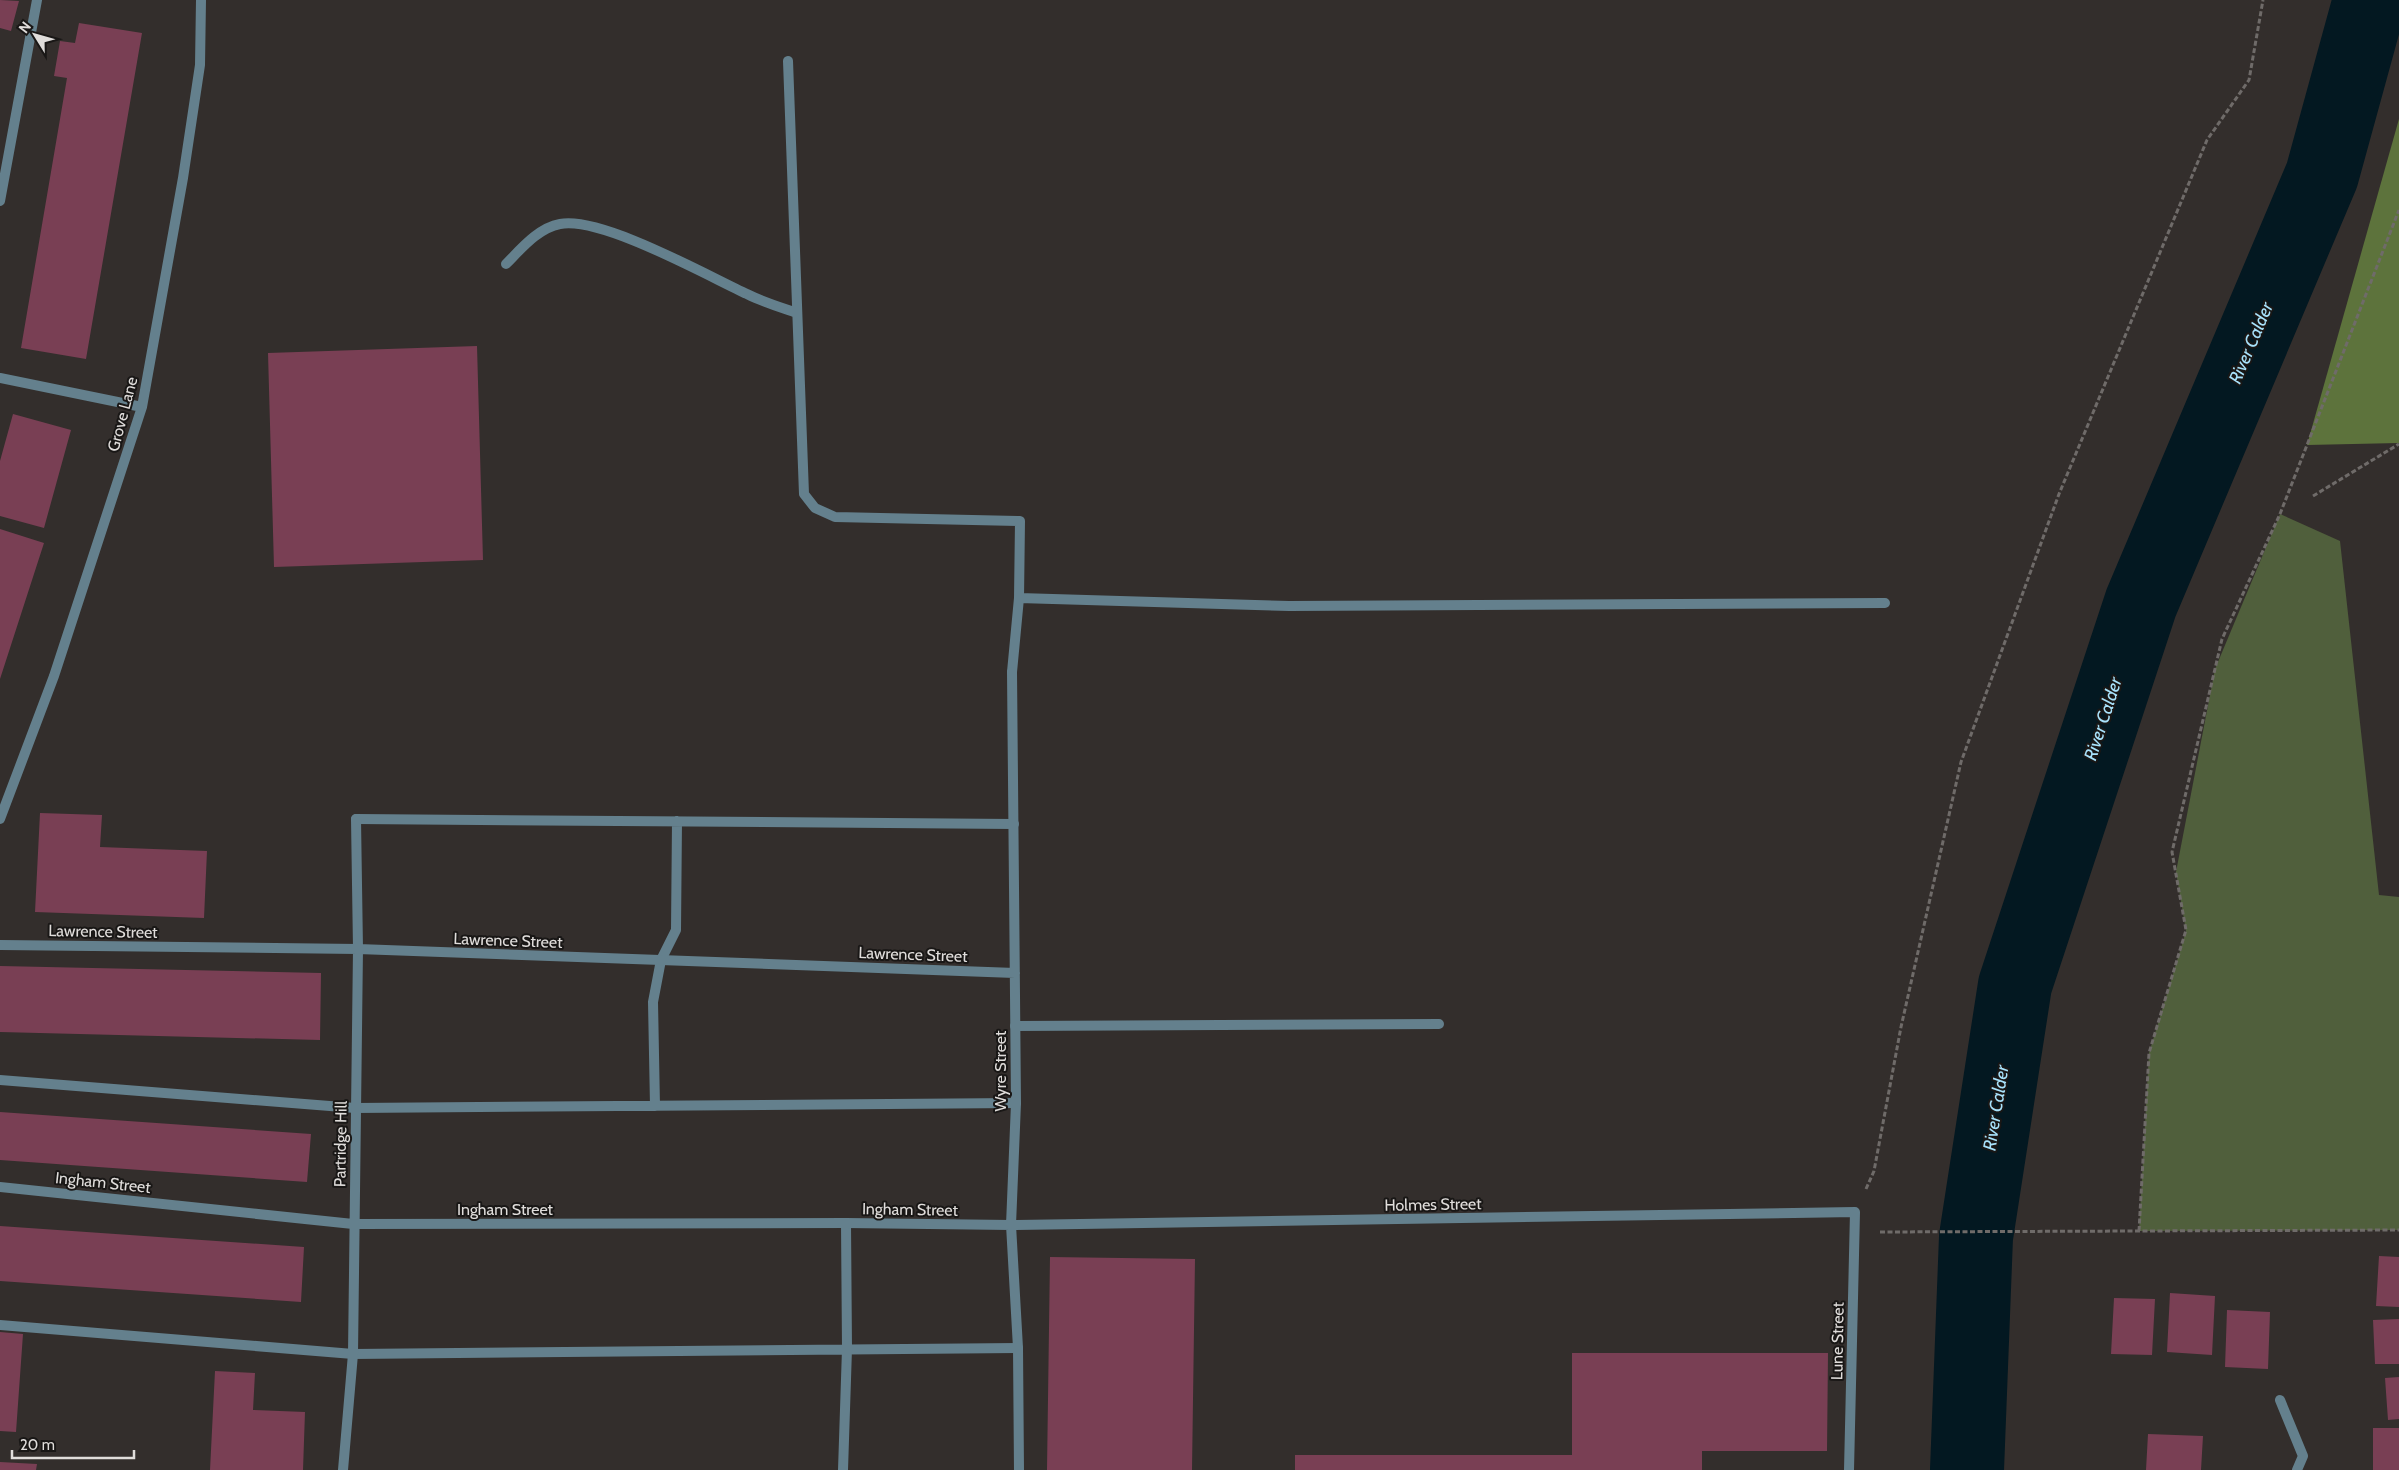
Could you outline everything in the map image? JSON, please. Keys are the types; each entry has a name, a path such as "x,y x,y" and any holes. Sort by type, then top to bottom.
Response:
{"street":[{"path":"0,201 37,0"},
{"name":"Grove Lane","path":"0,817 54,676 142,407 183,178 200,65 201,0"},
{"path":"506,264 533,236 559,224 582,223 612,231 750,296 797,313 788,61"},
{"name":"Wyre Street","path":"797,313 804,494 815,508 835,518 1020,521 1019,598 1012,672 1016,1103 1011,1225 1018,1348 1019,1470"},
{"path":"0,378 142,407"},
{"path":"1019,598 1289,606 1884,603"},
{"name":"Partridge Hill","path":"343,1470 353,1354 353,1224 358,949 356,819 677,821"},
{"path":"655,1106 653,1002 660,960 676,930 677,821 1014,824"},
{"name":"Lawrence Street","path":"0,945 358,949 1015,973"},
{"path":"1015,1026 1438,1024"},
{"path":"0,1080 355,1108 1016,1103"},
{"name":"Ingham Street","path":"0,1186 353,1224 846,1223 1011,1225"},
{"name":"Holmes Street","path":"1011,1225 1855,1212"},
{"name":"Lune Street","path":"1849,1470 1855,1212"},
{"path":"843,1470 847,1349 846,1223"},
{"path":"0,1325 353,1354 1018,1348"},
{"path":"2280,1400 2303,1456 2297,1470"}],"path":[{"path":"1855,1212 1874,1171 1900,1027 1961,762 2059,494 2207,140 2249,80 2263,0"},
{"path":"2139,1231 2149,1053 2186,930 2172,852 2222,639 2280,514 2399,210"},
{"path":"2313,496 2399,444"},
{"path":"1913,1233 2399,1230"}],"green space":[{"path":"2399,119 2399,443 2307,445"},
{"path":"2280,514 2340,541 2379,895 2399,897 2399,1230 2139,1231 2149,1053 2186,931 2176,872 2215,669"}],"building":[{"path":"0,0 19,1 11,31 0,28"},
{"path":"79,23 142,33 86,359 21,348 67,78 54,76 60,41 75,43"},
{"path":"477,346 483,560 274,567 268,353"},
{"path":"13,414 71,430 44,528 0,516 0,461"},
{"path":"0,529 44,543 0,679"},
{"path":"40,813 102,815 100,847 207,851 204,918 35,912"},
{"path":"0,966 321,973 320,1040 0,1032"},
{"path":"0,1112 311,1134 307,1182 0,1160"},
{"path":"0,1226 304,1247 301,1302 0,1281"},
{"path":"2379,1256 2399,1257 2399,1307 2376,1306"},
{"path":"1050,1257 1195,1259 1192,1470 1047,1470"},
{"path":"2170,1293 2215,1296 2212,1355 2167,1352"},
{"path":"2114,1298 2155,1299 2152,1355 2111,1354"},
{"path":"2227,1310 2270,1312 2268,1369 2225,1367"},
{"path":"2399,1319 2399,1364 2375,1364 2373,1320"},
{"path":"0,1332 23,1334 16,1432 0,1431"},
{"path":"1572,1353 1828,1353 1827,1451 1702,1451 1702,1470 1295,1470 1295,1455 1572,1455"},
{"path":"215,1371 255,1373 253,1410 305,1412 303,1470 210,1470"},
{"path":"2399,1377 2399,1419 2388,1420 2385,1378"},
{"path":"2373,1428 2399,1428 2399,1470 2373,1470"},
{"path":"2148,1434 2203,1436 2201,1470 2146,1470"},
{"path":"0,1462 37,1464 36,1470 0,1470"}],"waterway":[{"name":"River Calder","path":"1967,1470 1976,1237 2015,985 2141,603 2322,175 2370,0"}]}
